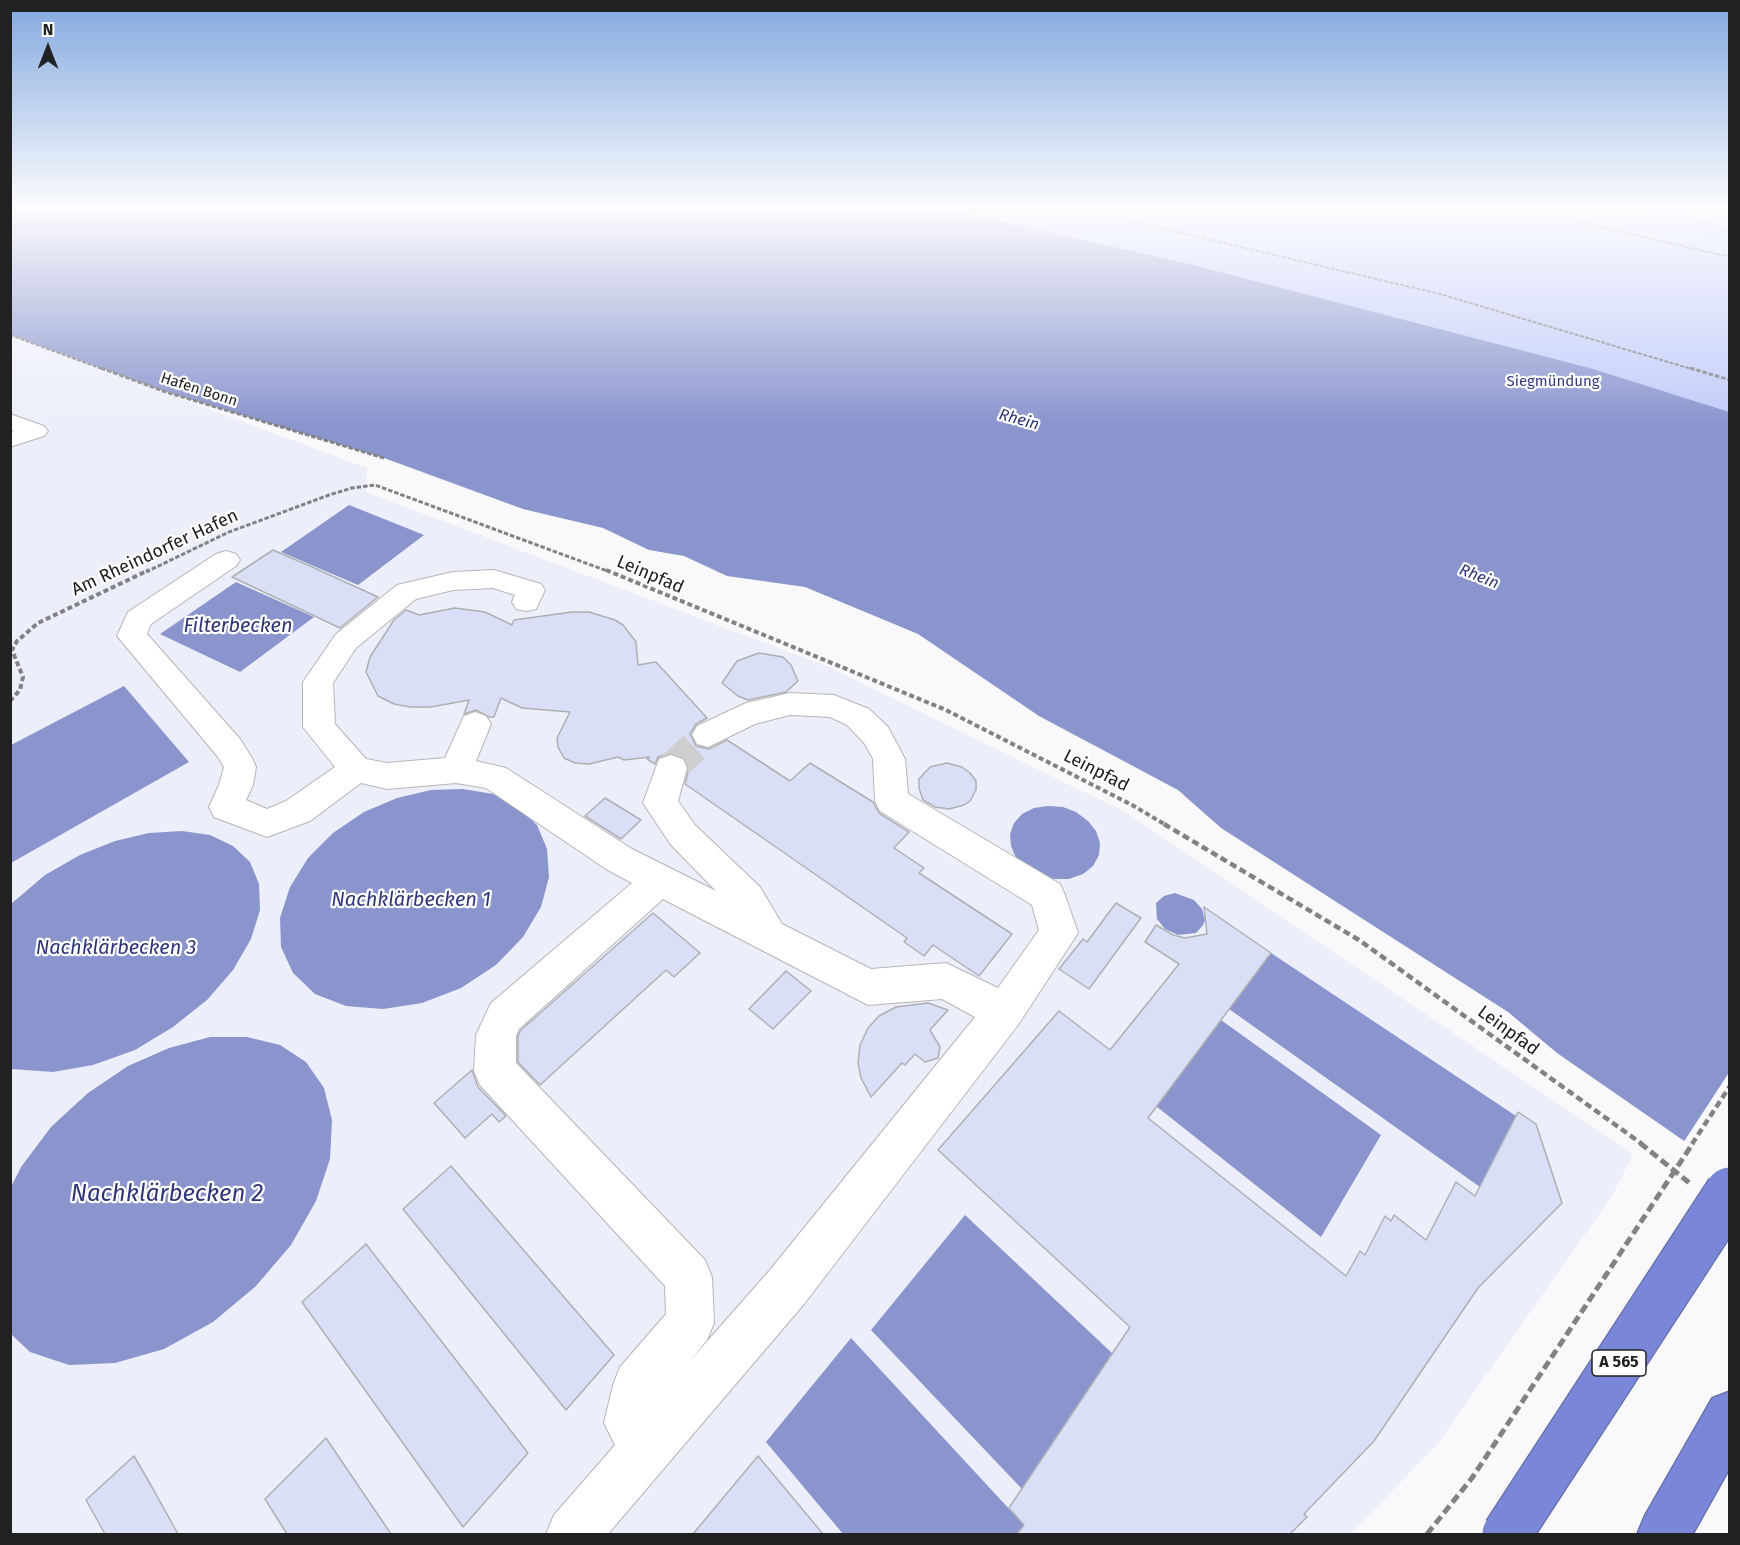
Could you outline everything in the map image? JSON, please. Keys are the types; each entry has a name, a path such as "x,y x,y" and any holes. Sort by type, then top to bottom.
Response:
{"highway":[{"name":"A 565","path":"1507,1534 1712,1190"},
{"path":"1664,1534 1730,1416"}],"lane":[{"path":"10,421 36,430 10,440"},
{"path":"226,560 138,619 132,636 230,748 240,767 236,785 226,807 267,823 298,811 356,769"},
{"path":"526,602 531,590 494,579 453,581 407,592 346,641 318,682 319,727 356,769 387,777 456,770 494,777 619,860 868,987 946,981 1004,1012"},
{"path":"573,1534 787,1287 1004,1012 1059,933 1047,895 892,801 889,759 877,736 858,717 834,706 790,704 746,715 708,735"},
{"path":"456,770 475,724"},
{"path":"671,768 660,803 683,835 747,898 768,934"},
{"path":"650,1446 630,1423 638,1385 690,1323 688,1277 495,1071 496,1035 505,1016 660,880"}],"path":[{"path":"1386,281 1440,294 1730,380"},
{"name":"Hafen Bonn","path":"10,335 166,392 384,458"},
{"name":"Am Rheindorfer Hafen","path":"10,701 20,690 23,677 12,650 17,640 38,623 230,532 329,495 352,488 375,485"},
{"name":"Leinpfad","path":"375,485 572,556 946,710 1132,805 1359,940 1633,1137 1712,1190"},
{"path":"1427,1534 1472,1478 1730,1086"}],"shaded area":[{"path":"10,335 367,468 366,492 831,668 1127,813 1633,1154 1612,1196 1436,1446 1350,1534 11,1534"}],"green space":[{"name":"Siegmündung","path":"580,281 1729,281 1729,633"}],"water":[{"name":"Rhein","path":"11,281 1255,281 1593,369 1729,412 1729,1172 1557,1053 1508,1012 1221,828 1178,790 1039,716 918,634 805,587 727,576 684,556 649,550 603,528 523,509 384,458 166,392 11,335"},
{"name":"Filterbecken","path":"349,505 424,535 358,585 281,552"},
{"name":"Filterbecken","path":"236,582 314,617 240,672 160,634"},
{"path":"124,686 189,762 11,863 11,745"},
{"name":"Nachklärbecken 1","path":"463,789 493,794 518,807 537,825 547,849 549,877 541,907 523,937 496,965 461,988 422,1003 383,1009 346,1006 315,994 293,973 281,947 280,918 290,887 308,858 333,833 364,812 397,798 431,790"},
{"path":"1063,807 1076,812 1096,831 1100,843 1099,855 1093,866 1083,874 1069,879 1054,879 1026,868 1016,858 1011,846 1010,834 1014,823 1022,814 1034,808"},
{"name":"Nachklärbecken 3","path":"182,831 210,835 233,846 250,862 259,884 260,910 251,939 233,970 207,1000 173,1027 135,1050 93,1065 53,1072 11,1069 11,904 45,875 80,855 115,841 149,833"},
{"path":"1175,893 1194,900 1202,909 1205,920 1196,933 1178,935 1165,929 1157,919 1156,903 1164,896"},
{"path":"1271,953 1516,1116 1480,1187 1229,1009"},
{"path":"1221,1020 1381,1135 1321,1237 1156,1106"},
{"name":"Nachklärbecken 2","path":"210,1037 247,1037 280,1045 306,1062 324,1088 332,1120 330,1159 316,1201 291,1245 256,1286 213,1322 164,1349 115,1363 69,1365 30,1352 11,1334 11,1187 21,1167 51,1127 88,1093 128,1066 169,1048"},
{"path":"965,1215 1113,1354 1022,1489 871,1330"},
{"path":"851,1338 1024,1525 1017,1534 843,1534 766,1442"}],"pier":[{"path":"1730,1071 1729,1175 1683,1143"}],"building":[{"path":"273,550 378,597 340,628 232,577"},
{"path":"455,608 485,612 512,625 514,620 572,612 589,612 615,620 623,625 636,642 638,665 656,662 707,718 696,724 690,734 696,746 709,749 727,740 790,781 810,763 873,802 879,813 909,832 894,848 924,868 919,873 1012,934 979,976 933,945 924,956 904,942 907,938 685,784 689,769 684,757 670,753 658,757 655,764 647,759 650,757 624,760 618,757 589,764 575,763 564,758 558,747 557,738 570,712 522,708 501,698 494,717 489,717 476,710 464,714 469,700 431,707 410,707 394,704 378,696 366,672 370,657 394,620 406,610 419,615"},
{"path":"759,653 783,657 791,665 798,681 786,692 748,700 738,696 722,683 737,661"},
{"path":"947,763 962,767 976,781 976,790 970,801 949,809 935,807 923,800 919,788 919,779 930,767"},
{"path":"605,798 641,820 621,839 585,816"},
{"path":"1116,903 1141,918 1089,989 1059,969 1083,939 1087,942"},
{"path":"1204,907 1271,953 1148,1118 1346,1276 1360,1251 1365,1255 1385,1216 1391,1221 1394,1215 1426,1240 1456,1182 1475,1196 1518,1112 1536,1124 1562,1203 1478,1288 1374,1441 1304,1514 1307,1517 1290,1534 1017,1534 1024,1525 1009,1508 1130,1327 938,1150 1059,1011 1110,1050 1179,964 1145,942 1156,925 1173,935 1185,938 1207,934"},
{"path":"653,913 700,953 674,977 666,970 540,1085 518,1062 518,1036 521,1030"},
{"path":"786,971 811,991 773,1029 749,1009"},
{"path":"928,1003 948,1010 930,1030 940,1047 938,1058 925,1062 915,1054 905,1065 902,1063 871,1097 861,1078 858,1063 860,1045 868,1028 879,1016 896,1007"},
{"path":"472,1070 478,1087 506,1116 499,1122 492,1114 465,1138 434,1103"},
{"path":"451,1166 614,1355 566,1410 403,1209"},
{"path":"366,1244 528,1453 463,1527 302,1302"},
{"path":"326,1438 391,1534 287,1534 265,1499"},
{"path":"134,1456 178,1534 105,1534 86,1500"},
{"path":"758,1456 823,1534 693,1534"}],"tunnel":[{"path":"671,768 708,735"}]}
